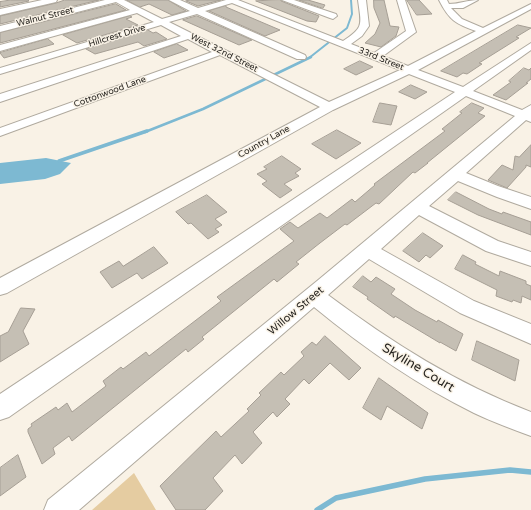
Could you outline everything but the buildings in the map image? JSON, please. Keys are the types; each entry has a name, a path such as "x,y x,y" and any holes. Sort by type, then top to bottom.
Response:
{"street":[{"path":"0,12 53,0"},
{"name":"Walnut Street","path":"0,29 114,0"},
{"name":"West 32nd Street","path":"118,0 329,107"},
{"path":"173,0 301,57"},
{"name":"Hillcrest Drive","path":"0,71 232,0"},
{"name":"33rd Street","path":"232,0 464,92 529,114"},
{"path":"342,43 362,33 366,26 362,0"},
{"path":"375,57 411,32 401,0"},
{"path":"444,3 460,6 474,0"},
{"path":"292,1 332,23"},
{"path":"444,3 451,16 484,31"},
{"path":"323,36 332,23 334,5"},
{"name":"Country Lane","path":"0,286 329,107 409,70 529,8"},
{"path":"0,48 138,10"},
{"path":"0,98 189,36"},
{"path":"0,408 531,46"},
{"name":"Cottonwood Lane","path":"0,132 220,52"},
{"name":"Willow Street","path":"58,510 529,114"},
{"path":"456,174 481,186 531,203"},
{"path":"417,207 492,246 531,259"},
{"path":"368,250 467,307 531,334"},
{"name":"Skyline Court","path":"314,295 368,337 401,360 478,403 531,424"}],"shaded area":[{"path":"134,473 156,510 92,510"}],"water":[{"path":"46,158 71,163 60,174 45,179 0,184 0,163"}],"waterway":[{"path":"309,58 347,28 352,14 351,0"},
{"path":"145,132 203,109 309,58"},
{"path":"59,161 147,131"},
{"path":"317,510 336,498 425,479 510,470 531,472"}]}
